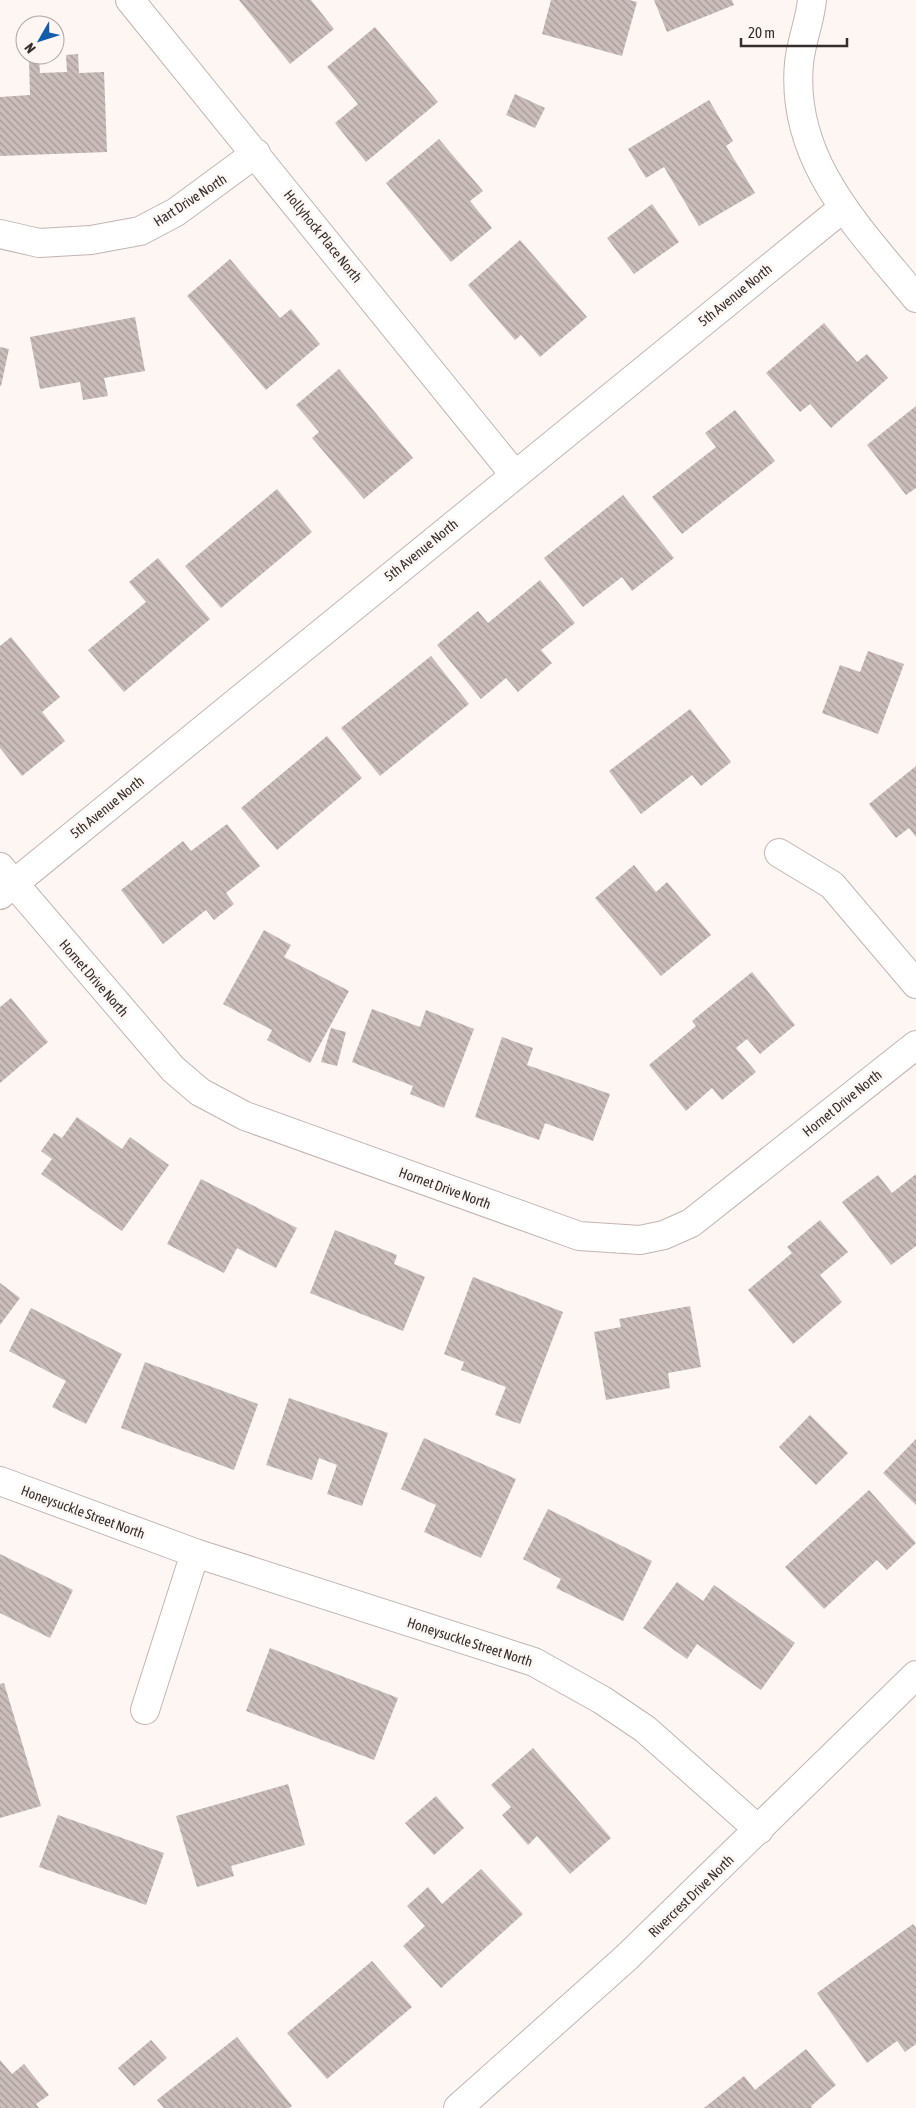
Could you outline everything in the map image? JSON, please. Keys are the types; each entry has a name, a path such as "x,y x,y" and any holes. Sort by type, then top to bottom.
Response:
{"street":[{"name":"Hollyhock Place North","path":"130,0 514,474"},
{"path":"812,0 799,63 799,109 812,154 843,208 916,298"},
{"name":"Hart Drive North","path":"0,234 39,242 91,240 140,231 183,207 256,154"},
{"name":"5th Avenue North","path":"4,882 843,208"},
{"path":"778,854 832,885 916,984"},
{"name":"Hornet Drive North","path":"4,882 173,1069 200,1092 217,1103 245,1116 579,1236 640,1240 664,1235 691,1223 916,1045"},
{"name":"Honeysuckle Street North","path":"0,1481 195,1553 534,1662 602,1700 645,1729 759,1830"},
{"path":"144,1710 195,1553"},
{"name":"Rivercrest Drive North","path":"458,2108 626,1958 916,1675"}],"building":[{"path":"239,0 311,0 334,29 290,64"},
{"path":"551,0 629,0 637,2 622,56 542,34"},
{"path":"654,0 732,0 734,5 667,32"},
{"path":"375,27 438,102 366,162 335,123 358,104 327,67"},
{"path":"78,54 79,73 104,72 107,152 0,156 0,97 30,95 29,65 39,65 40,73 67,72 66,55"},
{"path":"515,94 545,108 535,128 506,115"},
{"path":"709,100 733,141 726,146 755,193 699,226 664,167 646,178 628,149"},
{"path":"439,139 483,191 470,201 492,228 451,262 386,183"},
{"path":"652,204 679,242 634,274 607,238"},
{"path":"520,240 587,317 540,357 521,335 515,340 468,285"},
{"path":"230,259 280,318 291,309 320,344 266,390 187,296"},
{"path":"135,317 145,371 104,378 108,396 83,400 80,382 40,389 30,337"},
{"path":"824,323 857,362 867,354 888,378 831,428 810,404 800,412 766,373"},
{"path":"0,347 9,349 1,386 0,386"},
{"path":"339,369 413,458 364,499 312,438 319,432 296,405"},
{"path":"916,406 916,488 906,495 867,445"},
{"path":"735,410 775,461 682,534 652,497 716,447 705,433"},
{"path":"277,489 312,532 221,608 185,566"},
{"path":"623,495 674,558 632,591 622,577 583,607 544,558"},
{"path":"158,558 210,619 124,692 88,650 146,602 129,582"},
{"path":"540,580 575,623 541,650 552,663 518,692 506,678 481,699 437,645 478,611 488,623"},
{"path":"11,637 60,697 42,712 65,741 22,776 0,748 0,646"},
{"path":"868,651 904,664 878,734 822,713 840,665 860,672"},
{"path":"431,656 469,704 380,776 341,728"},
{"path":"690,709 731,762 701,786 692,775 641,814 609,771"},
{"path":"327,736 362,778 277,850 241,808"},
{"path":"916,766 916,837 909,828 896,838 869,804"},
{"path":"227,824 260,866 226,893 234,904 214,920 206,910 163,944 121,890 183,841 191,851"},
{"path":"634,865 656,892 667,882 711,935 661,976 595,898"},
{"path":"264,930 291,945 284,957 349,991 310,1063 267,1040 272,1030 223,1004"},
{"path":"752,972 795,1025 760,1054 747,1039 736,1048 756,1072 722,1100 712,1088 686,1111 649,1065 696,1026 692,1021"},
{"path":"11,998 48,1042 0,1083 0,1007"},
{"path":"372,1009 420,1027 426,1010 474,1029 444,1108 410,1094 413,1086 352,1062"},
{"path":"331,1028 346,1032 337,1066 321,1062"},
{"path":"502,1037 533,1048 527,1065 610,1094 593,1141 545,1123 539,1140 475,1117"},
{"path":"77,1117 122,1149 130,1137 169,1165 122,1231 41,1174 52,1159 41,1151 54,1133 62,1138"},
{"path":"916,1174 916,1246 891,1265 842,1202 878,1175 892,1193"},
{"path":"201,1179 297,1228 276,1268 237,1248 224,1273 167,1244"},
{"path":"820,1220 848,1252 820,1275 842,1302 793,1344 748,1290 792,1253 787,1247"},
{"path":"335,1230 397,1255 394,1264 425,1277 403,1331 310,1293"},
{"path":"473,1277 563,1312 520,1424 495,1415 506,1387 461,1370 464,1362 444,1354"},
{"path":"0,1283 20,1298 0,1325"},
{"path":"690,1306 701,1367 668,1373 670,1388 606,1400 594,1332 621,1327 619,1319"},
{"path":"31,1308 122,1354 86,1424 52,1407 66,1381 9,1351"},
{"path":"145,1362 258,1404 234,1470 121,1428"},
{"path":"289,1398 388,1433 362,1506 327,1494 337,1465 319,1458 312,1480 266,1465"},
{"path":"810,1415 848,1453 816,1485 779,1447"},
{"path":"424,1438 516,1479 481,1558 424,1532 436,1505 401,1489"},
{"path":"916,1439 916,1505 883,1473"},
{"path":"869,1490 916,1543 887,1570 877,1560 824,1609 785,1567"},
{"path":"548,1509 652,1561 623,1621 556,1588 561,1579 523,1559"},
{"path":"0,1554 73,1590 50,1638 0,1613"},
{"path":"677,1582 703,1601 714,1585 795,1643 761,1690 697,1644 687,1659 643,1628"},
{"path":"270,1648 398,1698 374,1760 246,1711"},
{"path":"4,1683 41,1806 0,1818 0,1684"},
{"path":"533,1748 611,1838 570,1874 537,1836 528,1845 502,1815 511,1807 491,1785"},
{"path":"288,1784 305,1845 231,1866 234,1876 197,1887 176,1816"},
{"path":"436,1796 464,1828 434,1855 405,1823"},
{"path":"58,1815 164,1853 146,1905 39,1867"},
{"path":"481,1869 523,1914 441,1988 403,1946 425,1926 407,1906 428,1887 442,1904"},
{"path":"913,1924 916,1928 916,2044 905,2052 897,2041 867,2063 817,1993"},
{"path":"372,1961 412,2007 327,2079 287,2033"},
{"path":"237,2037 292,2106 289,2108 164,2108 157,2100"},
{"path":"151,2040 167,2058 134,2086 118,2068"},
{"path":"806,2049 836,2085 811,2106 812,2108 704,2108 744,2076 755,2090"},
{"path":"0,2060 12,2074 24,2064 49,2095 36,2104 39,2108 0,2108"}]}
